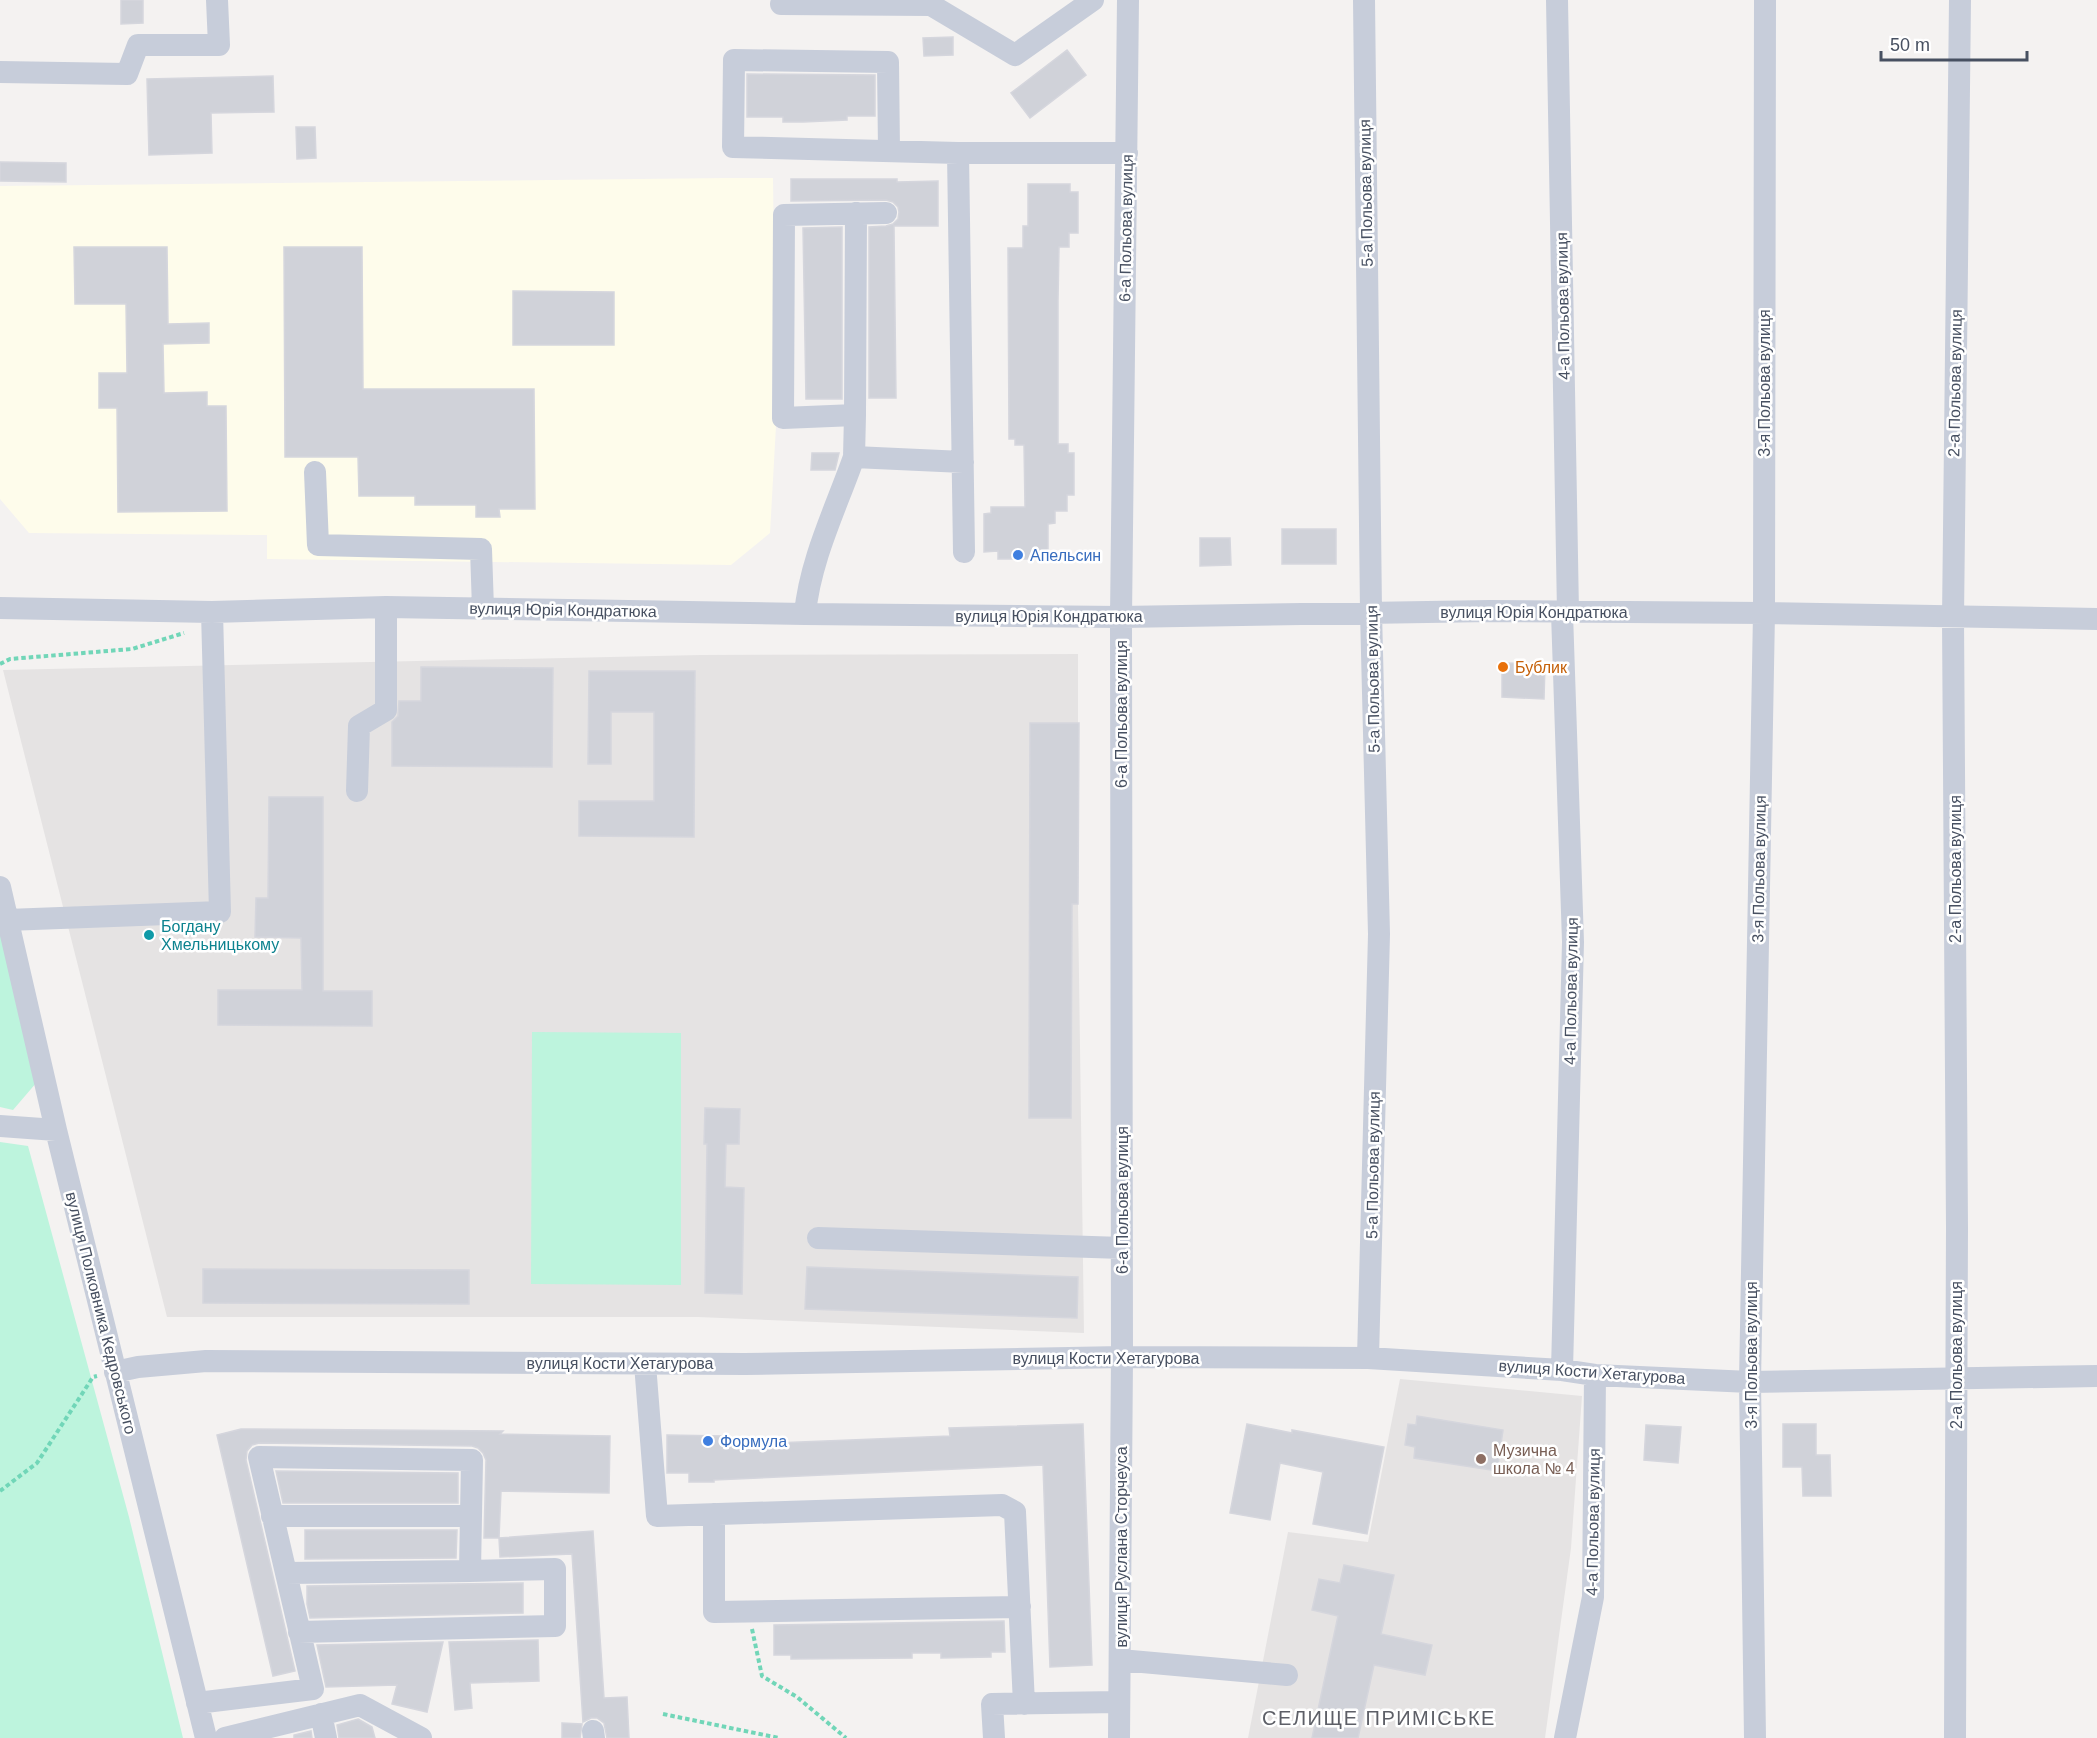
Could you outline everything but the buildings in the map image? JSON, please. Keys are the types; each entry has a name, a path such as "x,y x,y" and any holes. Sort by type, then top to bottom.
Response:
{"street":[{"path":"0,72 127,74 138,45 219,45 217,0"},
{"path":"781,4 931,5 1015,55 1093,0"},
{"name":"6-а Польова вулиця","path":"1122,1357 1121,617 1128,0"},
{"name":"5-а Польова вулиця","path":"1364,0 1371,612 1379,934 1368,1358"},
{"name":"4-а Польова вулиця","path":"1557,0 1565,612 1573,942 1562,1370"},
{"name":"3-я Польова вулиця","path":"1755,1738 1750,1382 1764,613 1765,0"},
{"name":"2-а Польова вулиця","path":"1955,1738 1957,1216 1953,618 1960,0"},
{"path":"889,151 888,62 734,60 733,147 958,153 1127,153"},
{"path":"958,153 964,552"},
{"path":"805,615 814,568 854,457 856,213"},
{"path":"855,415 783,418 784,215 886,213"},
{"path":"854,457 963,462"},
{"path":"315,472 318,545 481,549 483,609"},
{"path":"357,791 358,726 386,710 386,607"},
{"name":"вулиця Юрія Кондратюка","path":"0,608 212,612 386,607 805,615 1121,617 1371,612 1764,613 2097,619"},
{"path":"7,920 219,912 212,612"},
{"name":"вулиця Полковника Кедровського","path":"0,887 56,1130 206,1738"},
{"path":"0,1126 56,1130"},
{"path":"818,1238 1122,1248"},
{"name":"вулиця Кости Хетагурова","path":"115,1372 138,1367 206,1361 745,1364 1122,1357 1368,1358 1562,1370 1595,1375 1750,1382 2097,1376"},
{"name":"вулиця Руслана Сторчеуса","path":"1119,1738 1122,1357"},
{"path":"645,1364 657,1516 1002,1505 1016,1512 1023,1704"},
{"name":"4-а Польова вулиця","path":"1565,1738 1593,1597 1595,1375"},
{"path":"197,1703 313,1689 259,1457 472,1460 470,1571"},
{"path":"714,1514 714,1612 1020,1607"},
{"path":"272,1515 471,1516"},
{"path":"286,1573 555,1569 555,1626 299,1632"},
{"path":"1120,1660 1287,1675"},
{"path":"994,1738 992,1704 1119,1702"},
{"path":"225,1738 360,1705 421,1738"},
{"path":"321,1714 326,1738"}],"path":[{"path":"0,664 10,659 132,649 185,633"},
{"path":"0,1491 37,1463 93,1377 115,1372"},
{"path":"748,1611 762,1676 797,1697 846,1738"},
{"path":"663,1714 780,1738"}],"shaded area":[{"path":"773,178 776,426 770,533 731,565 267,559 267,535 29,533 0,499 0,186"},
{"path":"1078,654 1078,904 1084,1333 698,1317 167,1317 3,670 701,655"},
{"path":"1400,1379 1582,1396 1571,1548 1545,1738 1248,1738 1288,1532 1368,1542"}],"green space":[{"path":"0,929 37,1082 13,1110 0,1107"},
{"path":"532,1032 681,1033 681,1285 531,1284"},
{"path":"0,1142 28,1146 129,1517 183,1738 0,1738"}],"place":[{"name":"Апельсин","path":"1018,555"},
{"name":"Бублик","path":"1503,667"},
{"name":"Богдану Хмельницькому","path":"149,935"},
{"name":"Формула","path":"708,1441"},
{"name":"Музична школа № 4","path":"1481,1459"}],"district":[{"name":"СЕЛИЩЕ ПРИМІСЬКЕ","path":"1379,1718"}]}
